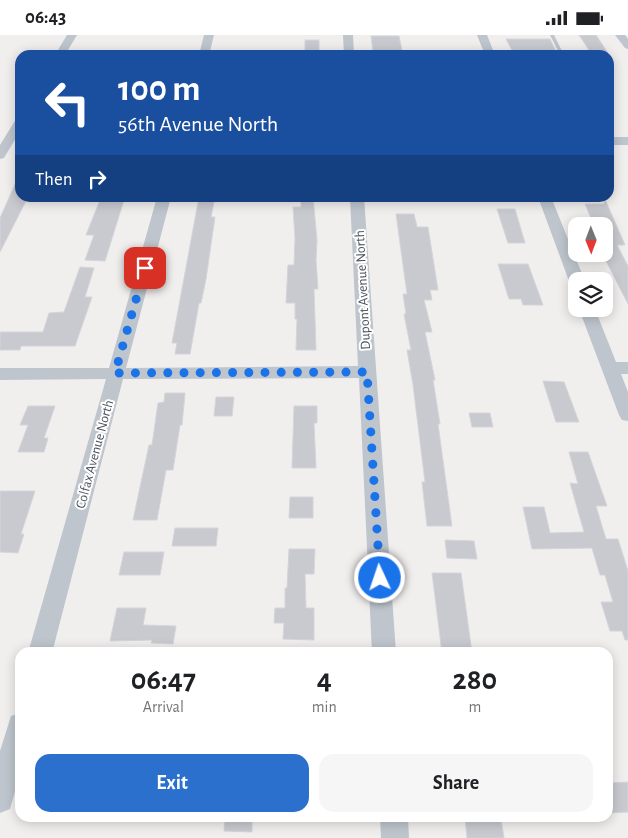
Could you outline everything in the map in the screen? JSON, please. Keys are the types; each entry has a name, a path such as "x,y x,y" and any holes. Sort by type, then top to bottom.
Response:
{"street":[{"path":"63,50 72,35"},
{"path":"206,50 210,35"},
{"path":"348,35 349,50"},
{"path":"482,35 488,50"},
{"path":"620,35 628,46"},
{"path":"2,148 15,128"},
{"path":"614,141 628,141"},
{"path":"2,148 15,145"},
{"name":"Colfax Avenue North","path":"42,647 163,202"},
{"name":"Dupont Avenue North","path":"357,202 384,647"},
{"path":"546,202 573,272"},
{"path":"590,317 628,415"},
{"path":"610,369 628,368"},
{"path":"0,374 367,372"},
{"path":"0,799 15,744"},
{"path":"394,822 395,838"}],"lane":[{"path":"552,35 560,50"}],"building":[{"path":"579,35 596,35 606,50 589,50"},
{"path":"371,36 399,36 402,50 373,50"},
{"path":"506,39 550,39 555,50 512,50"},
{"path":"305,40 319,40 319,50 305,50"},
{"path":"15,184 15,202 25,202 0,252 0,218"},
{"path":"99,202 123,202 105,261 85,260 94,235 86,235"},
{"path":"198,202 214,202 211,217 215,217 206,279 201,303 199,303 190,354 175,354 177,343 172,343"},
{"path":"301,202 313,202 317,240 318,289 314,289 316,350 296,350 297,319 295,319 295,303 286,303 288,265 294,265 293,207 301,207"},
{"path":"606,202 613,217 591,217 585,204 604,204"},
{"path":"497,209 515,209 525,243 508,243"},
{"path":"396,214 414,214 417,227 428,227 438,290 430,290 432,300 424,300 432,332 425,332 435,380 433,380 440,424 438,424 452,526 427,526 422,482 425,482 407,350 411,350 404,314 406,314 403,294 407,294"},
{"path":"613,218 625,245 617,245 628,266 628,304 607,263 613,262"},
{"path":"498,264 528,264 543,305 523,305 521,299 509,299"},
{"path":"80,267 94,268 85,297 92,297 75,346 21,346 20,350 0,350 0,332 43,332 49,313 64,312"},
{"path":"543,381 564,382 579,422 556,422"},
{"path":"165,393 185,393 182,425 180,425 173,470 166,470 157,520 133,520 149,445 152,445 158,403 164,402"},
{"path":"216,397 234,397 232,416 214,416"},
{"path":"28,406 55,406 44,438 48,438 44,452 18,452 28,425 20,425"},
{"path":"294,406 317,406 317,423 314,423 316,468 292,468"},
{"path":"469,413 490,413 493,427 472,427"},
{"path":"569,452 588,452 607,506 596,506 606,539 618,539 628,571 628,640 625,640 622,631 610,631 601,602 613,602 605,575 600,575 592,548 532,549 523,507 544,507 550,533 584,532 570,483 578,484"},
{"path":"0,491 35,491 21,534 24,534 18,553 0,552"},
{"path":"290,497 313,497 313,518 289,518"},
{"path":"175,528 218,528 216,546 172,546"},
{"path":"445,540 474,541 477,559 447,558"},
{"path":"289,549 315,549 314,574 305,574 306,608 314,608 314,640 283,639 284,623 274,623 275,608 285,608"},
{"path":"124,552 164,552 160,575 119,575"},
{"path":"432,573 461,573 471,647 441,647"},
{"path":"117,608 146,608 143,625 176,626 173,644 151,643 152,640 110,641"},
{"path":"628,782 628,812 613,813 613,783"},
{"path":"225,822 252,822 252,832 224,831"},
{"path":"465,822 501,822 504,838 467,838"}],"route":[{"path":"145,268 115,373 367,372 380,578"}]}
